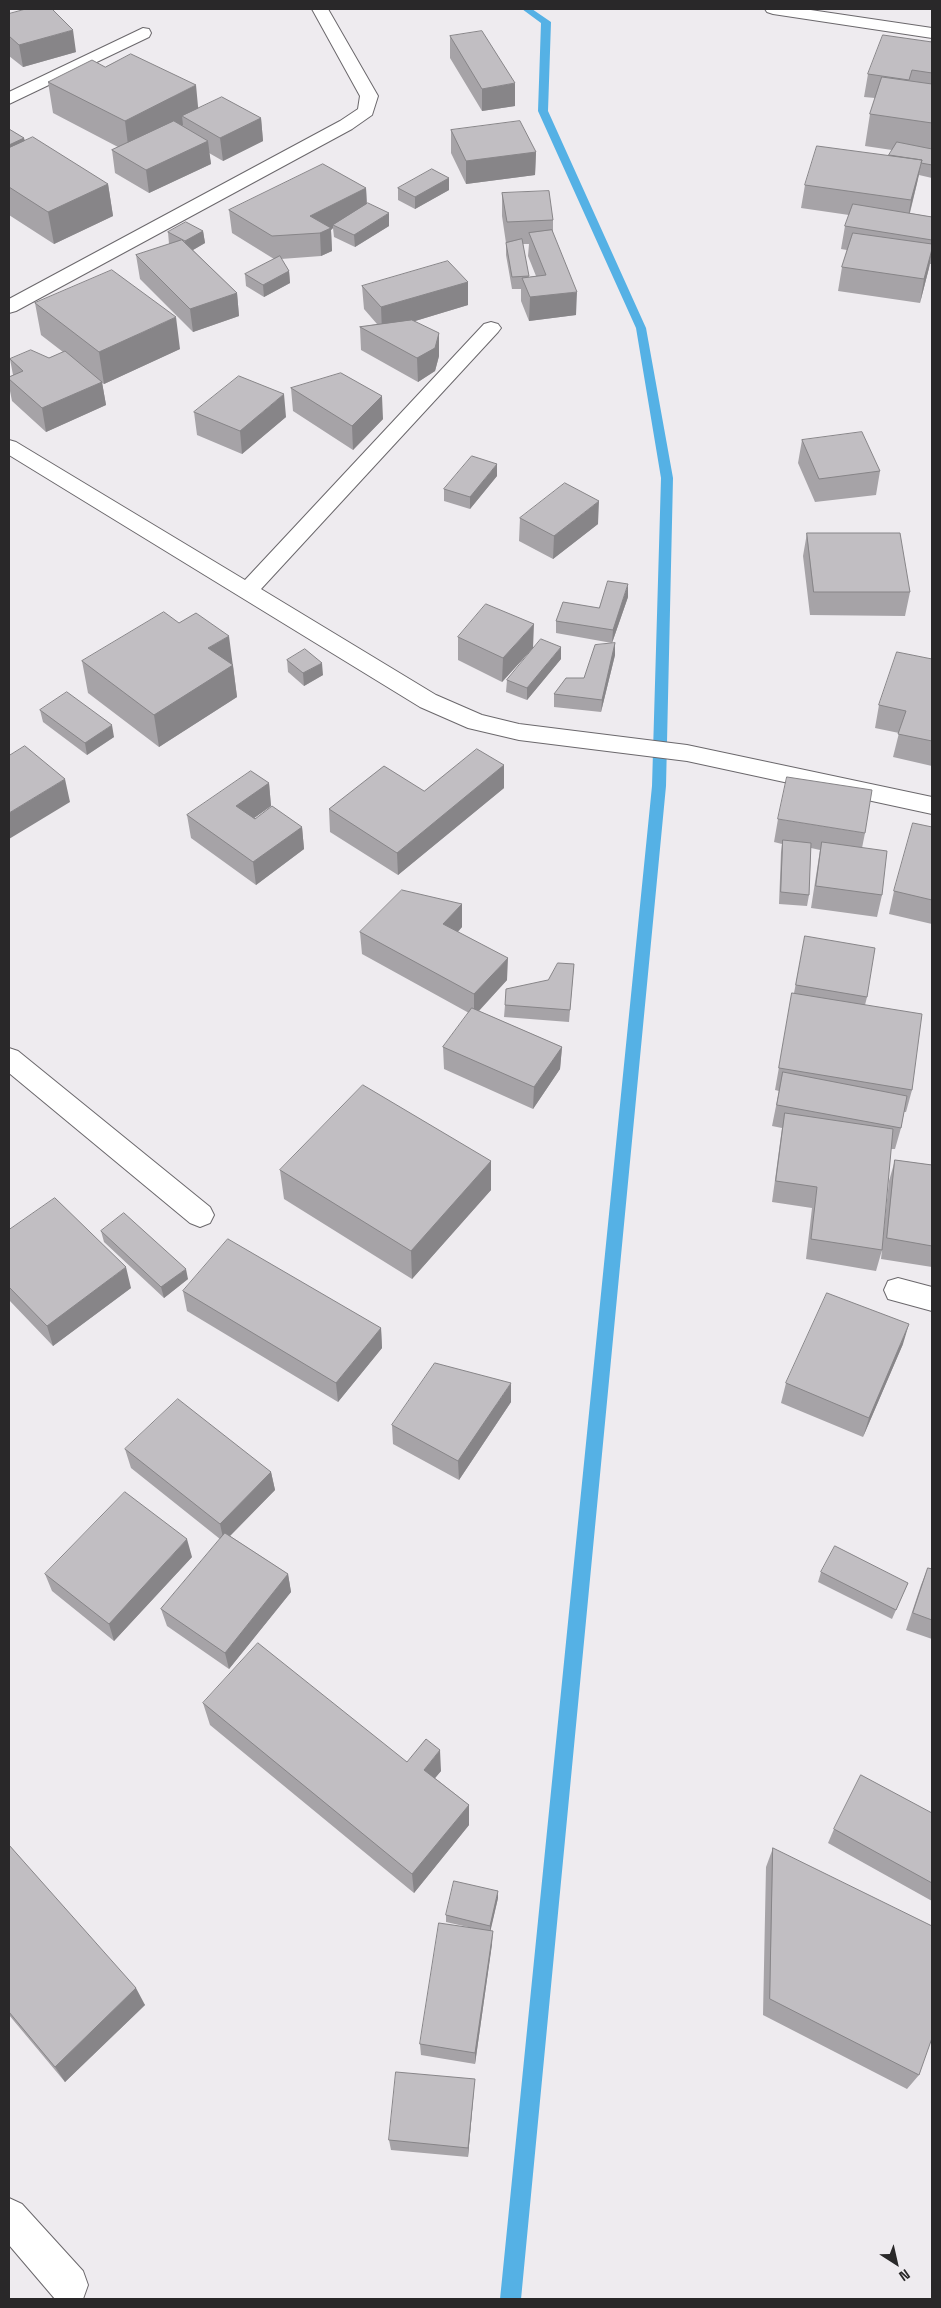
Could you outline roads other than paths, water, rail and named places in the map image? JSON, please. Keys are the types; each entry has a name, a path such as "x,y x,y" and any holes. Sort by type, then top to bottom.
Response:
{"street":[{"path":"9,307 346,125 366,111 369,96 320,9"},
{"path":"773,9 932,33"},
{"path":"9,99 143,34"},
{"path":"247,590 491,328"},
{"path":"9,446 428,701 476,722 519,732 687,753 932,806"},
{"path":"9,1058 200,1215"},
{"path":"898,1290 932,1299"},
{"path":"9,2217 69,2285"}],"waterway":[{"path":"510,2299 659,786 667,478 641,328 543,111 546,22 526,9"}]}
